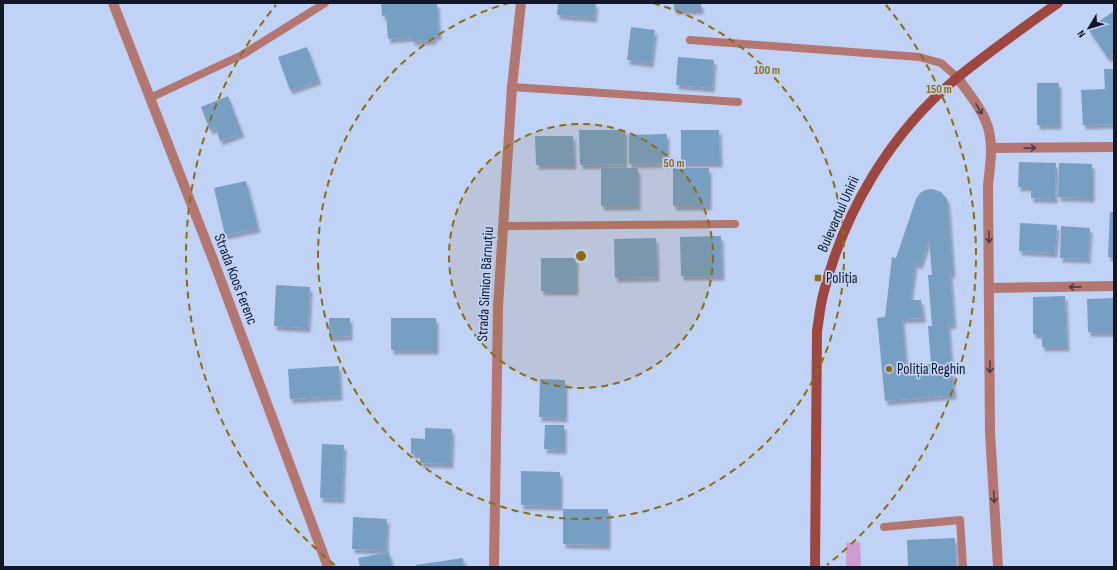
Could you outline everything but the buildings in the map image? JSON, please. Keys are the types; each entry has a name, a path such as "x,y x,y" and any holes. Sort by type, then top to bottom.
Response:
{"main road":[{"name":"Bulevardul Unirii","path":"815,567 817,331 823,295 841,240 853,212 872,176 909,124 957,77 1016,32 1058,3"}],"street":[{"name":"Strada Koos Ferenc","path":"113,3 214,262 328,567"},
{"name":"Strada Simion Bărnuțiu","path":"494,567 498,307 512,87 521,3"},
{"path":"957,77 981,112 989,131 991,148 988,185 990,432 998,567"},
{"path":"991,148 1114,146"},
{"path":"990,288 1114,286"}],"lane":[{"path":"150,98 242,55 326,3"},
{"path":"690,40 919,57 941,63 957,77"},
{"path":"512,87 738,102"},
{"path":"503,226 735,224"},
{"path":"884,527 960,520 963,567"}],"shaded area":[{"path":"860,542 861,567 846,567 846,543"}],"place":[{"name":"Poliția","path":"818,278"},
{"name":"Poliția Reghin","path":"889,369"}]}
